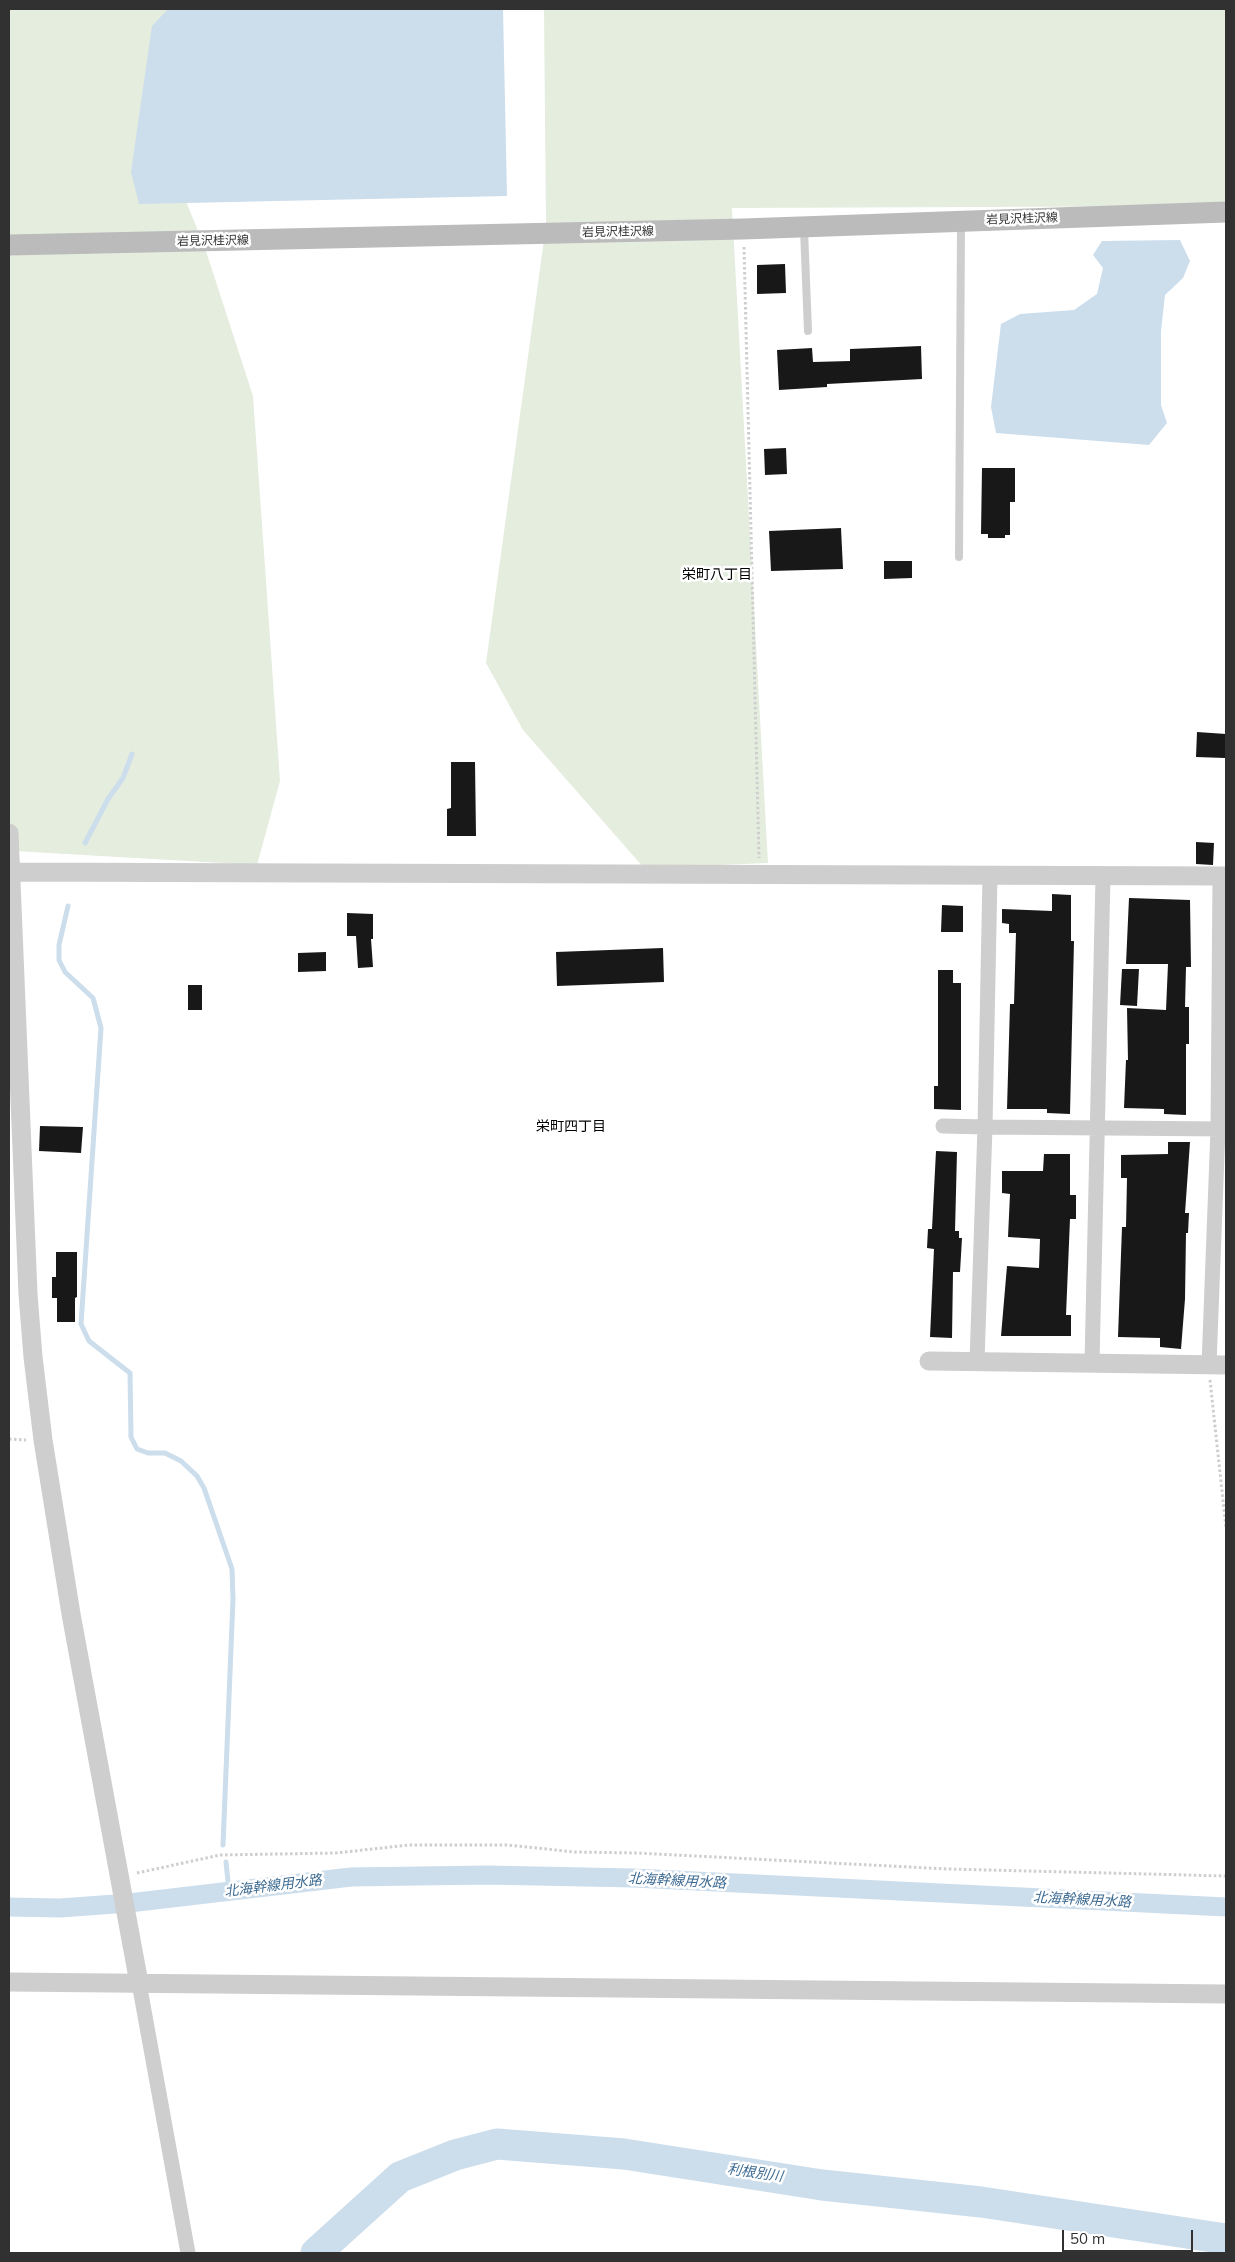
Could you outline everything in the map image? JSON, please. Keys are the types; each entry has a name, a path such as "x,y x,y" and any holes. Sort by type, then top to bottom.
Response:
{"main road":[{"name":"岩見沢桂沢線","path":"9,245 743,229 1226,212"}],"street":[{"path":"9,833 28,1294 43,1440 71,1614 188,2253"},
{"path":"11,872 1223,876 1222,1128 1218,1365 929,1361"},
{"path":"977,1361 985,1126 990,875"},
{"path":"1092,1363 1103,876"},
{"path":"943,1126 1222,1128"},
{"path":"9,1982 1226,1994"}],"lane":[{"path":"959,557 961,221"},
{"path":"804,227 808,330"}],"path":[{"path":"743,229 760,874"},
{"path":"1218,1365 1226,1528"},
{"path":"119,1874 141,1872 220,1855 336,1853 409,1845 506,1845 575,1852 637,1853 948,1869 1226,1876"}],"shaded area":[{"path":"9,9 193,9 156,128 205,248 253,396 280,781 257,865 14,851 9,817"},
{"path":"544,9 1226,9 1226,206 732,208 768,863 644,868 523,730 486,663 546,225"}],"water":[{"path":"168,9 503,9 507,196 139,204 131,172 152,26"},
{"path":"1180,240 1190,261 1183,278 1165,295 1161,331 1161,405 1167,423 1149,445 996,433 991,407 1001,324 1020,314 1074,310 1097,294 1103,268 1093,255 1102,241"}],"building":[{"path":"785,264 786,293 757,294 757,265"},
{"path":"921,346 922,379 827,384 827,387 779,390 777,350 812,348 813,362 850,361 850,349"},
{"path":"786,448 787,474 765,475 764,449"},
{"path":"982,468 1015,468 1015,502 1010,502 1010,535 1005,535 1005,538 988,538 988,534 981,534"},
{"path":"841,528 843,569 771,571 769,531"},
{"path":"884,561 912,561 912,578 884,579"},
{"path":"1197,732 1226,734 1225,758 1196,757"},
{"path":"451,762 475,762 476,836 447,836 447,809 451,808"},
{"path":"1196,842 1214,843 1213,865 1196,864"},
{"path":"1052,894 1071,895 1071,941 1074,941 1070,1114 1047,1113 1047,1109 1007,1109 1010,1004 1014,1004 1016,933 1009,933 1009,924 1002,923 1002,909 1052,911"},
{"path":"1129,898 1190,900 1191,967 1186,967 1185,1007 1189,1007 1189,1044 1186,1044 1186,1115 1164,1114 1164,1109 1124,1108 1126,1060 1128,1060 1127,1008 1166,1010 1168,964 1126,964"},
{"path":"942,905 963,906 963,932 941,932"},
{"path":"347,913 373,914 373,939 371,939 373,967 358,968 356,936 347,936"},
{"path":"663,948 664,982 557,986 556,952"},
{"path":"326,952 326,971 298,972 298,953"},
{"path":"1122,969 1139,969 1137,1006 1120,1005"},
{"path":"938,970 953,970 953,983 961,983 961,1110 934,1109 934,1086 938,1086"},
{"path":"188,985 202,985 202,1010 188,1010"},
{"path":"40,1126 83,1127 81,1153 39,1151"},
{"path":"1168,1142 1190,1142 1185,1213 1189,1213 1188,1233 1186,1233 1185,1299 1181,1349 1160,1347 1160,1338 1118,1337 1122,1227 1126,1227 1127,1178 1121,1178 1121,1155 1168,1154"},
{"path":"936,1151 957,1152 955,1231 959,1231 959,1238 962,1238 960,1272 953,1272 952,1338 930,1337 934,1249 927,1248 928,1229 932,1229"},
{"path":"1044,1154 1070,1154 1070,1195 1076,1195 1076,1219 1070,1219 1066,1315 1071,1315 1071,1336 1001,1336 1007,1266 1039,1268 1040,1239 1008,1237 1010,1194 1002,1193 1002,1171 1043,1171"},
{"path":"56,1252 77,1252 75,1322 57,1322 57,1298 52,1298 52,1277 56,1277"}],"waterway":[{"path":"85,843 108,799 123,778 132,754"},
{"path":"68,906 59,945 59,960 65,972 93,998 101,1028 81,1324 89,1341 130,1373 131,1437 137,1449 148,1453 165,1453 181,1461 197,1476 204,1488 232,1569 233,1599 223,1845"},
{"path":"226,1862 229,1891"},
{"name":"北海幹線用水路","path":"129,1903 351,1877 487,1875 634,1878 1226,1907"},
{"name":"北海幹線用水路","path":"9,1907 60,1908 115,1904"},
{"name":"利根別川","path":"316,2253 400,2177 455,2155 497,2144 624,2154 822,2185 981,2202 1226,2239"}],"district":[{"name":"栄町八丁目","path":"717,575"},
{"name":"栄町四丁目","path":"571,1127"}]}
